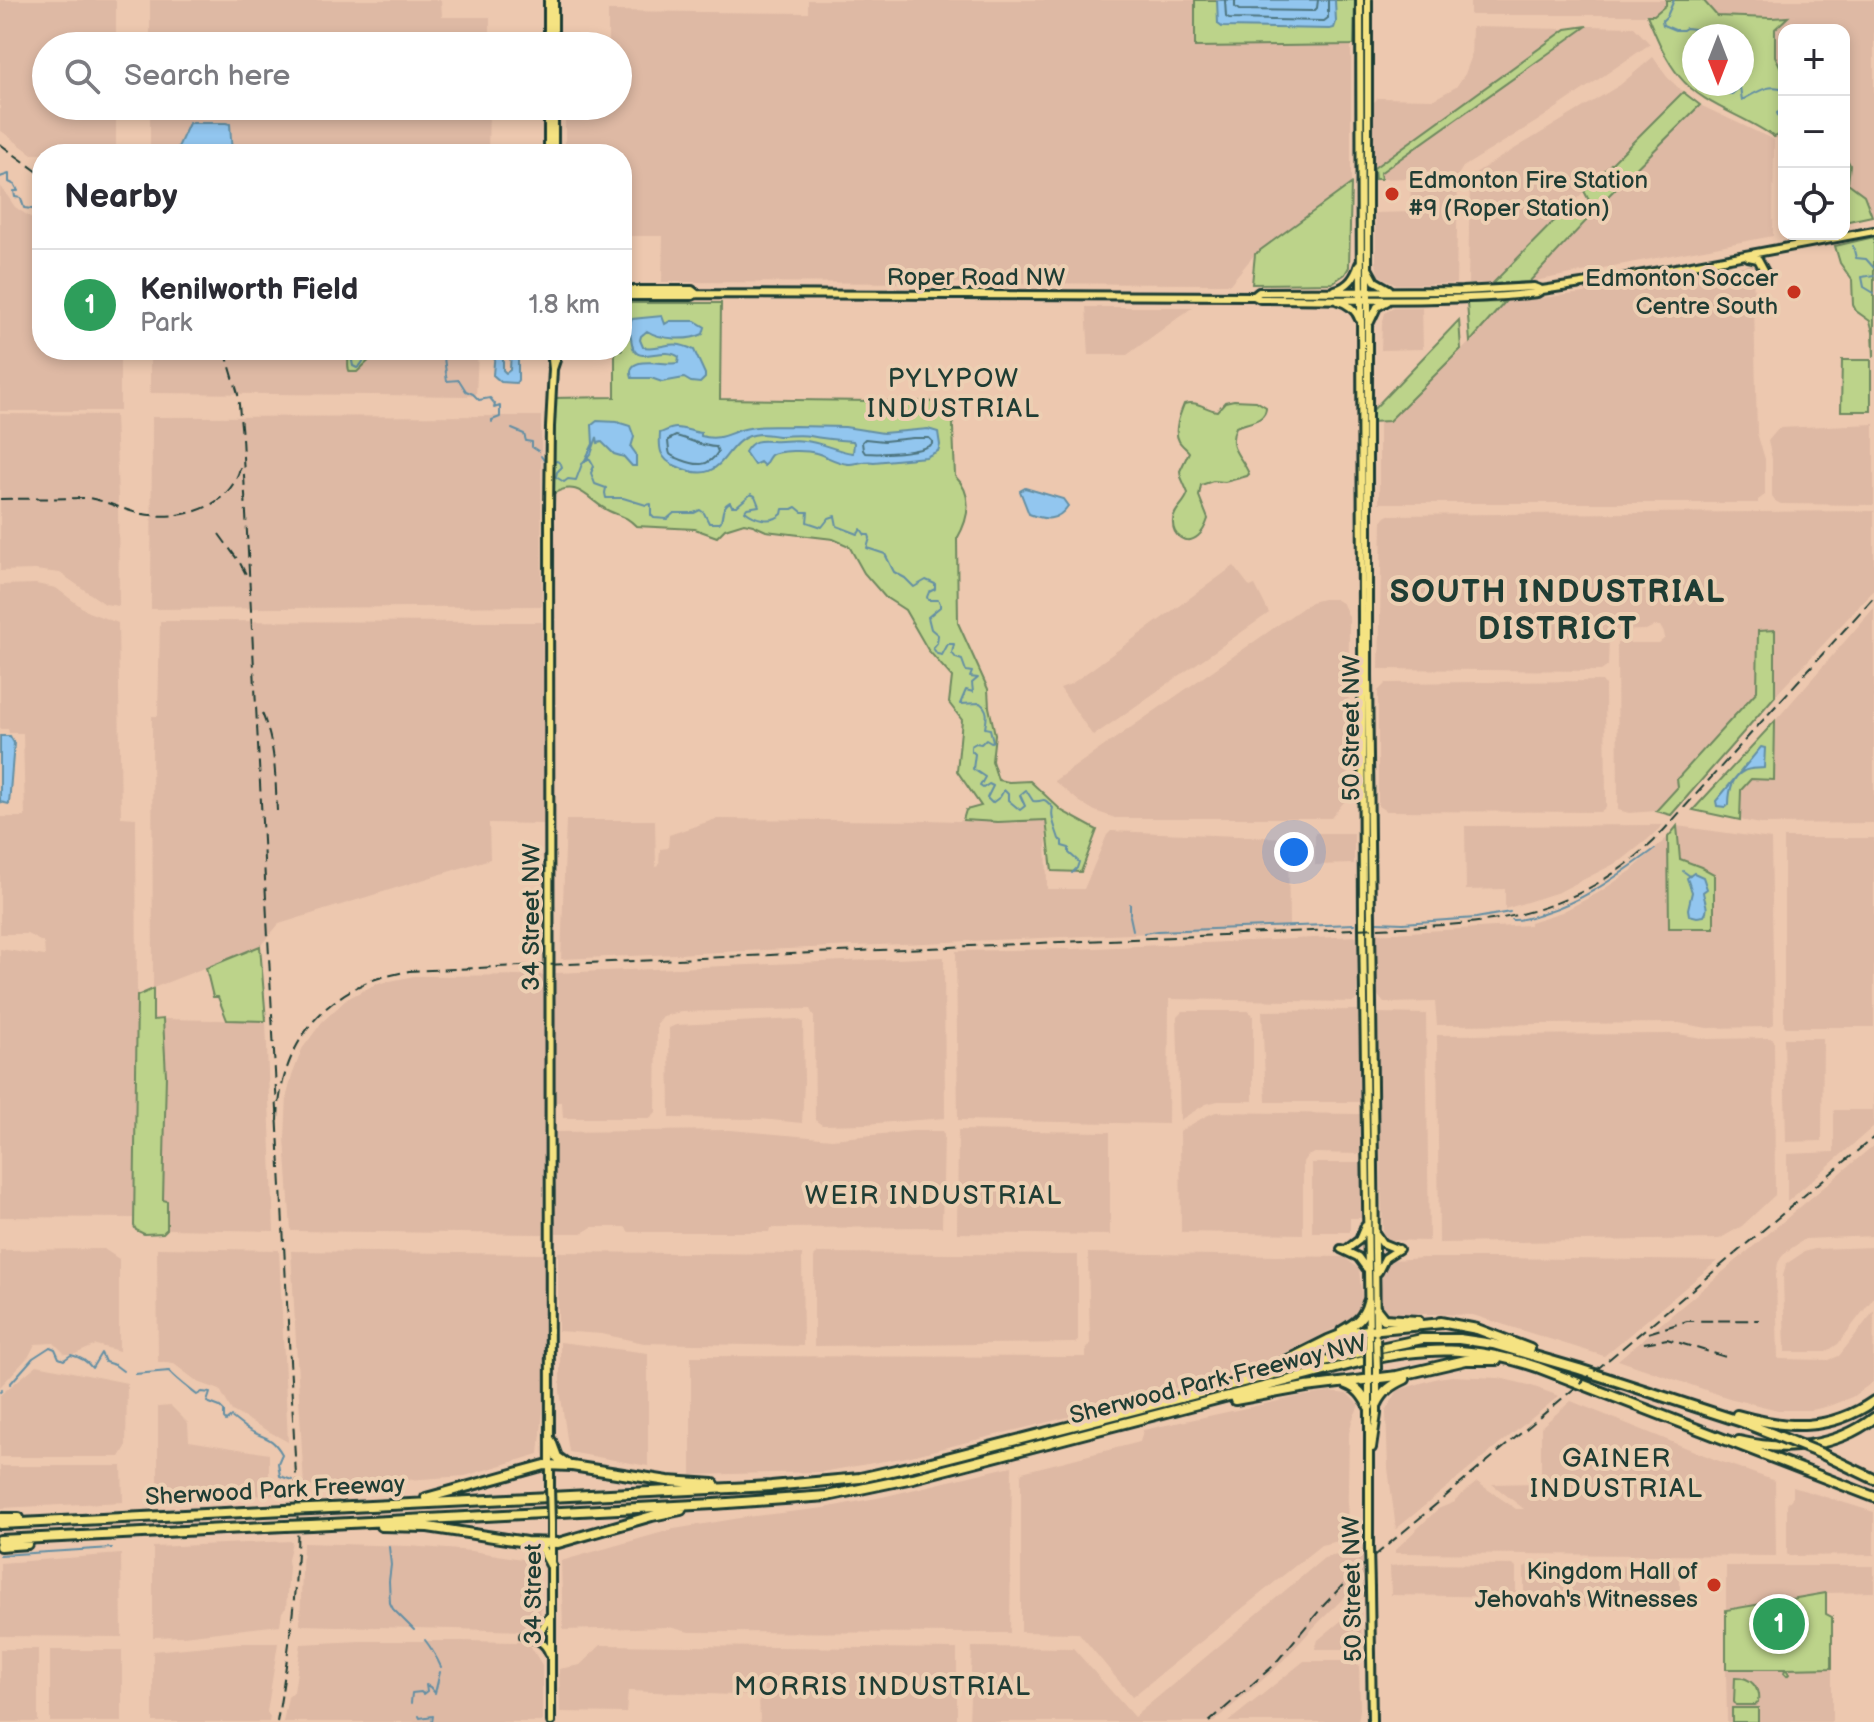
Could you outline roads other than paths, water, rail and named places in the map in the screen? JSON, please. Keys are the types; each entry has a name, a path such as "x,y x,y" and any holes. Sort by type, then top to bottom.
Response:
{"highway":[{"path":"1328,1340 1359,1320 1368,1302"},
{"path":"1376,1309 1382,1318 1388,1320 1466,1326 1579,1369"},
{"path":"1224,1387 1348,1332 1372,1334 1443,1323"},
{"name":"Sherwood Park Freeway NW","path":"551,1491 771,1486 832,1482 893,1472 1387,1345 1422,1339 1459,1339 1493,1344 1579,1369 1773,1434 1874,1479"},
{"name":"Sherwood Park Freeway NW","path":"552,1512 794,1499 863,1489 1388,1355 1428,1350 1471,1351 1512,1359 1874,1497"},
{"path":"1196,1405 1421,1371 1466,1360 1511,1362 1560,1376"},
{"path":"1337,1383 1354,1387 1373,1406 1395,1383 1421,1371"},
{"path":"1631,1386 1638,1385 1757,1421 1794,1426 1840,1419 1874,1401"},
{"path":"1700,1429 1748,1443 1794,1448 1835,1439 1874,1418"},
{"path":"551,1441 558,1459 572,1466"},
{"path":"390,1504 447,1494 550,1465 668,1481 771,1486"},
{"name":"Sherwood Park Freeway","path":"0,1521 311,1509 551,1491"},
{"path":"324,1524 428,1527 551,1544 669,1512 714,1504"},
{"name":"Sherwood Park Freeway","path":"0,1543 552,1512"},
{"path":"526,1542 543,1550 551,1565"}],"main road":[{"path":"551,0 551,32"},
{"name":"50 Street NW","path":"1364,0 1367,20 1368,265 1364,295"},
{"name":"50 Street NW","path":"1364,0 1361,257 1365,329 1376,1279 1372,1334"},
{"path":"551,120 551,144"},
{"name":"Roper Road NW","path":"1850,231 1874,228"},
{"name":"Roper Road NW","path":"1807,242 1874,228"},
{"name":"Roper Road NW","path":"1364,295 1392,299 1475,298 1537,293 1814,240"},
{"path":"1740,255 1758,259 1765,272"},
{"path":"1330,295 1351,281 1361,257"},
{"path":"1368,265 1375,281 1396,291"},
{"name":"Roper Road NW","path":"632,293 692,290 697,294 1254,296 1260,299 1396,291 1534,287 1542,290"},
{"path":"1330,295 1353,309 1365,329"},
{"path":"1365,329 1377,307 1392,299"},
{"name":"50 Street NW","path":"1365,329 1363,928 1368,1302 1373,1369 1369,1548 1372,1722"},
{"name":"34 Street NW","path":"550,1465 549,482 553,360"},
{"path":"1367,1219 1359,1240 1344,1249 1358,1257 1368,1274"},
{"path":"1375,1231 1382,1243 1398,1249 1382,1261 1376,1279"},
{"name":"34 Street","path":"550,1465 551,1722"},
{"path":"550,1609 547,1623 542,1629 524,1636 544,1644 551,1658"}],"water":[{"path":"1217,0 1335,0 1336,22 1330,29 1222,27 1218,24"},
{"path":"189,123 230,124 231,144 180,144"},
{"path":"662,316 665,324 670,321 695,321 705,327 703,334 690,338 667,338 647,331 640,340 643,347 678,345 694,350 705,378 700,383 684,378 662,382 651,378 632,378 631,370 640,363 678,363 679,357 667,353 638,354 632,341 632,319"},
{"path":"494,360 503,360 506,373 510,370 510,360 518,360 516,383 501,382 493,375"},
{"path":"597,421 630,426 636,466 614,454 602,442 598,443 597,437 591,454 584,462 593,444 592,425"},
{"path":"755,427 845,427 883,433 928,429 938,432 940,445 938,451 926,457 848,464 812,452 786,451 771,455 764,466 760,462 754,465 745,452 756,442 800,440 853,453 854,443 806,435 760,434 737,443 723,460 706,472 693,472 670,463 660,448 660,433 674,428 715,438"},
{"path":"1025,488 1063,499 1068,506 1060,515 1050,518 1029,514 1020,491"},
{"path":"0,736 10,736 14,743 9,804 0,802"},
{"path":"1761,747 1765,748 1764,768 1749,769 1736,777"},
{"path":"1736,777 1729,805 1717,806 1716,801"},
{"path":"1694,873 1703,877 1707,889 1703,892 1707,907 1704,916 1689,915 1692,892 1687,878"}],"waterway":[{"path":"1674,0 1662,21 1663,25 1682,30"},
{"path":"1754,94 1778,87"},
{"path":"1741,96 1742,100 1750,96"},
{"path":"0,177 9,174 9,182 18,191 14,191 15,197 21,198 24,208 32,209"},
{"path":"1853,246 1856,258 1866,259 1874,268"},
{"path":"1874,275 1862,277 1864,287 1874,293"},
{"path":"352,360 357,368 364,360"},
{"path":"444,360 446,373"},
{"path":"446,375 447,381 459,380 466,391 479,400 490,398 495,404 494,408 500,406 500,417 492,422"},
{"path":"512,429 524,434 526,441 532,442 532,447 538,451"},
{"path":"541,456 545,462"},
{"path":"553,462 561,464 556,477 564,482 576,480 582,464 590,459 594,466 591,473 595,484 606,488 606,498 651,504 654,518 667,519 674,513 700,510 709,523 719,523 727,504 730,502 732,506 737,506 751,494 759,506 745,511 758,518 773,519 782,514 783,509 796,507 808,512 807,522 822,527 835,516 837,526 858,534 861,529 869,535 867,548 885,554 894,572 914,587 926,580 935,584 935,589 927,597 940,603 940,607 928,617 931,629 938,635 933,648 942,655 948,644 954,644 952,653 962,660 966,671 972,672 970,677 978,678 972,683 973,692 966,690 960,704 980,703 987,714 985,728 990,729 993,741 986,739 981,744 971,746 975,754 973,769 985,777 980,786 993,786 987,798 992,803 1004,790 1008,800 1020,810 1025,806 1020,795 1026,790 1033,801 1047,801 1053,808 1053,819 1062,846 1069,848 1069,853 1079,862 1072,873"},
{"path":"1512,920 1528,918 1574,901 1602,886 1655,849"},
{"path":"1683,871 1690,876"},
{"path":"1130,904 1130,914"},
{"path":"1377,922 1476,918 1510,912"},
{"path":"1130,916 1133,930"},
{"path":"1144,933 1355,924"},
{"path":"10,1384 33,1358 50,1347 55,1349 59,1358 64,1360 71,1355 86,1361 92,1368 101,1353 105,1362 123,1371"},
{"path":"135,1374 169,1371 197,1395 210,1393 207,1402 220,1407 226,1421 231,1417 274,1444 282,1454 278,1463 280,1476 292,1480"},
{"path":"389,1547 390,1603 414,1630"},
{"path":"0,1555 112,1548"},
{"path":"425,1640 441,1667"},
{"path":"411,1703 412,1693 423,1694 427,1691 426,1685 435,1693 440,1672"},
{"path":"419,1716 433,1716 432,1722"}],"railway":[{"path":"0,144 32,168"},
{"path":"228,360 238,394 242,437 297,1495 293,1609 277,1722"},
{"path":"0,499 89,498 138,513 186,514 215,502 227,492 236,480 241,464"},
{"path":"219,534 248,578"},
{"path":"278,1121 290,1059 311,1024 325,1009 361,985 409,971 1445,925 1504,918 1531,911 1583,891 1631,861 1654,841 1874,597"},
{"path":"262,713 272,749 277,811"},
{"path":"1209,1722 1273,1666 1353,1574 1874,1137"},
{"path":"1648,1333 1687,1321 1759,1320"},
{"path":"1644,1343 1667,1339 1729,1358"}],"place":[{"name":"Edmonton Fire Station #9 (Roper Station)","path":"1392,194"},
{"name":"Edmonton Soccer Centre South","path":"1794,292"},
{"name":"Kingdom Hall of Jehovah's Witnesses","path":"1714,1585"},
{"name":"Kenilworth Field","path":"1779,1624"}],"district":[{"name":"PYLYPOW INDUSTRIAL","path":"954,393"},
{"name":"SOUTH INDUSTRIAL DISTRICT","path":"1558,610"},
{"name":"WEIR INDUSTRIAL","path":"934,1195"},
{"name":"GAINER INDUSTRIAL","path":"1617,1473"},
{"name":"MORRIS INDUSTRIAL","path":"883,1686"}]}
